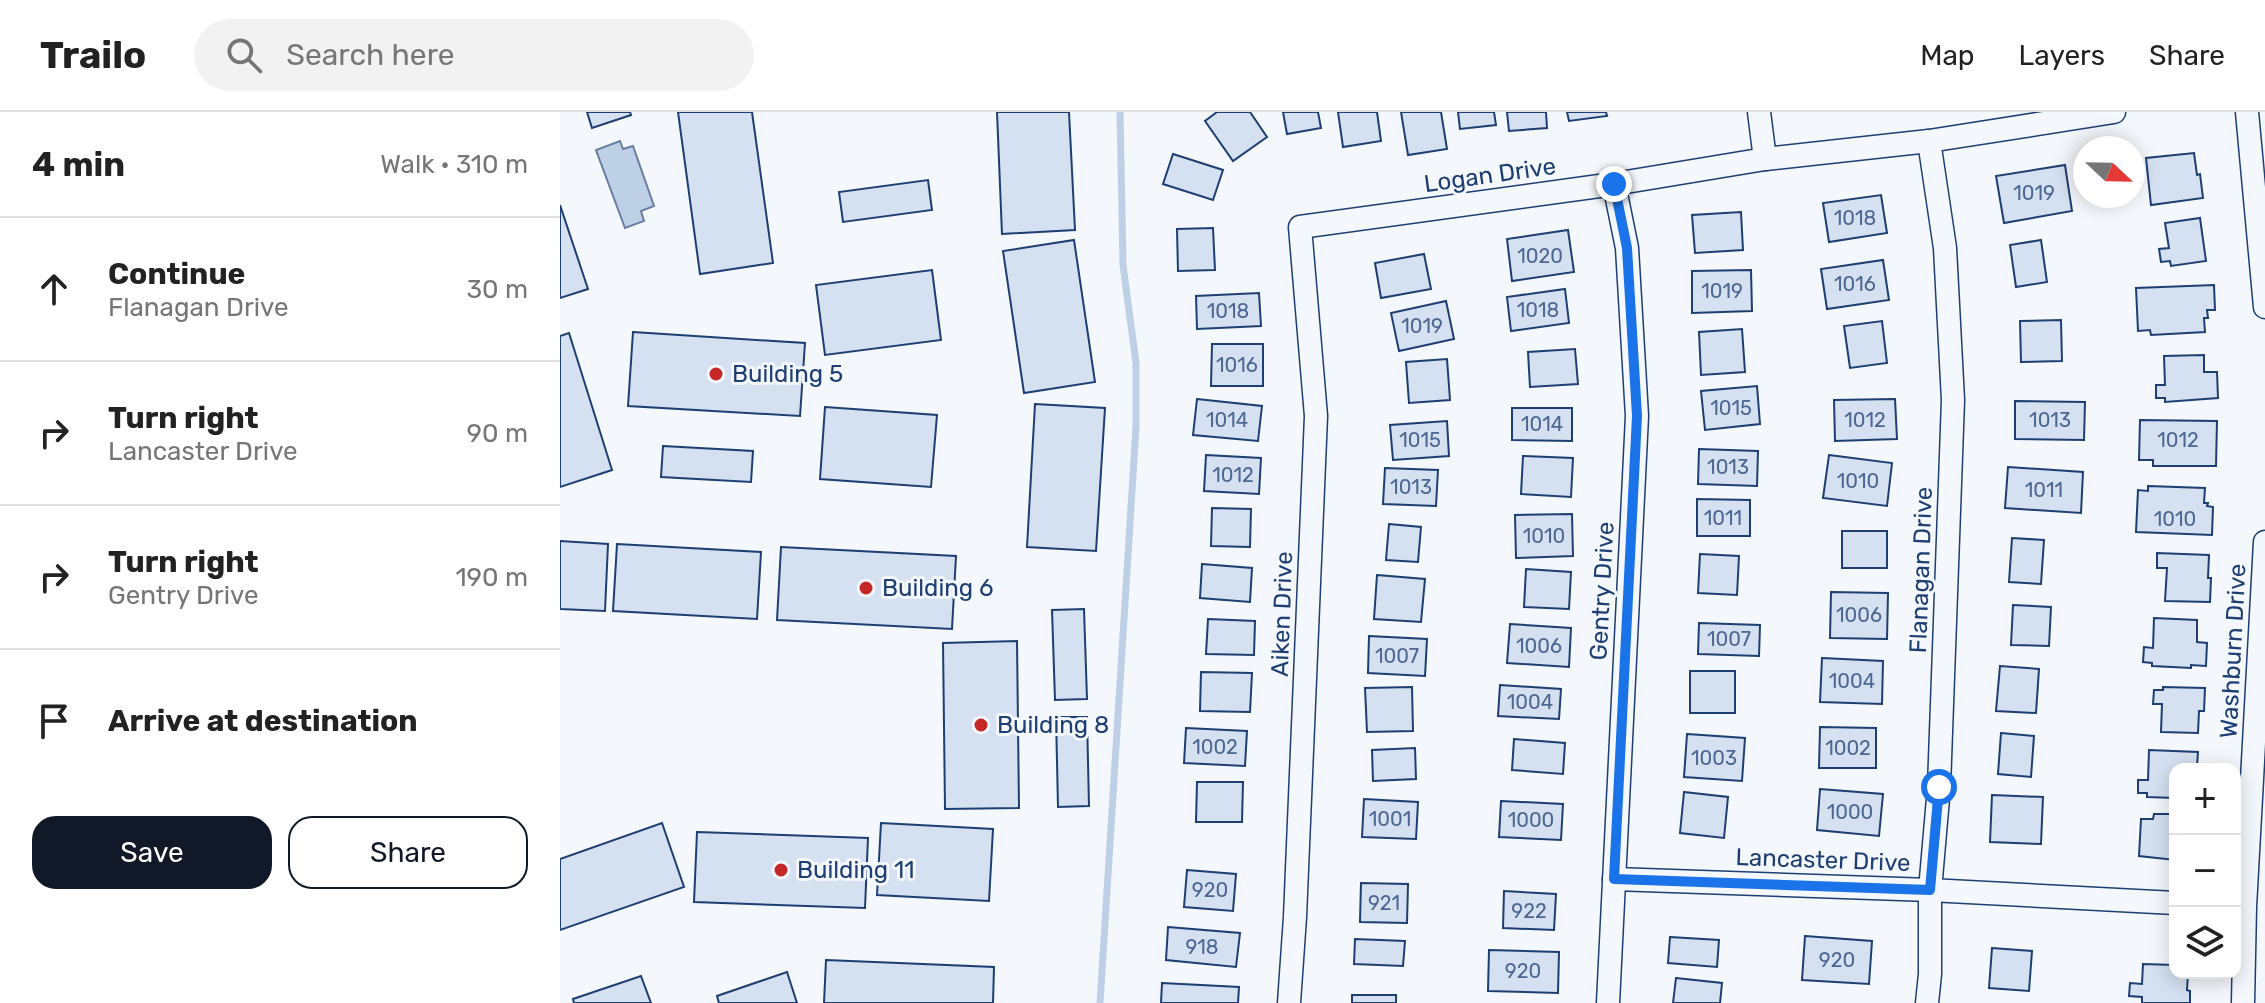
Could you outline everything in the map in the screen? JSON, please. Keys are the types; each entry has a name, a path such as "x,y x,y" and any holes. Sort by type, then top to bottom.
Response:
{"street":[{"path":"1759,112 1765,159"},
{"name":"Logan Drive","path":"1300,227 1614,184 1765,159 1929,141 2114,112"},
{"path":"2247,112 2265,307"},
{"name":"Flanagan Drive","path":"1927,1003 1930,890 1939,787 1953,400 1945,248 1929,141"},
{"name":"Gentry Drive","path":"1608,1003 1637,416 1627,248 1614,184"},
{"name":"Aiken Drive","path":"1289,1003 1316,416 1300,227"},
{"name":"Washburn Drive","path":"2241,892 2265,542"},
{"name":"Lancaster Drive","path":"1614,879 1930,890 2169,903"},
{"name":"Washburn Drive","path":"2241,939 2243,1003"}],"water":[{"path":"620,141 623,149 633,146 654,206 641,211 644,221 625,228 596,150"}],"building":[{"path":"587,112 630,112 631,115 592,128"},
{"path":"678,112 752,112 773,263 700,274"},
{"path":"997,112 1069,112 1075,230 1002,234"},
{"path":"1217,112 1250,112 1267,137 1233,161 1205,121"},
{"path":"1283,112 1318,112 1321,128 1287,134"},
{"path":"1338,112 1377,112 1381,141 1343,147"},
{"path":"1401,112 1441,112 1447,149 1408,155"},
{"path":"1458,112 1494,112 1496,125 1460,129"},
{"path":"1507,112 1546,112 1547,128 1509,131"},
{"path":"1567,112 1606,112 1607,116 1569,121"},
{"path":"2194,153 2203,198 2151,205 2146,158"},
{"path":"1173,154 1223,170 1213,200 1163,184"},
{"path":"2065,165 2072,211 2004,223 1996,176"},
{"path":"928,180 932,210 843,222 839,192"},
{"path":"1881,195 1887,233 1829,242 1823,203"},
{"path":"560,205 588,289 560,298"},
{"path":"1741,212 1743,250 1695,253 1692,215"},
{"path":"2200,218 2206,261 2171,266 2170,261 2161,262 2159,249 2169,248 2165,223"},
{"path":"1213,228 1215,270 1178,271 1177,229"},
{"path":"1568,230 1574,272 1512,281 1507,239"},
{"path":"1074,240 1095,382 1024,393 1003,251"},
{"path":"2041,240 2047,282 2016,287 2010,245"},
{"path":"1424,254 1431,289 1381,298 1375,263"},
{"path":"1883,260 1889,300 1827,309 1821,269"},
{"path":"932,270 941,340 825,355 816,285"},
{"path":"1751,270 1752,311 1692,313 1692,271"},
{"path":"2214,285 2215,310 2207,310 2205,332 2151,335 2150,330 2138,331 2136,288"},
{"path":"1565,289 1569,323 1511,331 1507,297"},
{"path":"1259,293 1261,326 1197,329 1196,296"},
{"path":"1446,301 1454,339 1399,351 1391,313"},
{"path":"2061,320 2062,361 2021,362 2020,321"},
{"path":"1882,321 1887,363 1850,368 1844,326"},
{"path":"1742,329 1745,372 1701,375 1699,332"},
{"name":"Building 5","path":"633,332 805,343 800,416 628,406"},
{"path":"569,333 612,470 560,487 560,336"},
{"path":"1212,344 1263,344 1263,386 1211,386"},
{"path":"1575,349 1578,384 1530,387 1528,352"},
{"path":"2204,355 2204,372 2217,372 2218,398 2165,402 2165,398 2156,398 2156,385 2165,385 2164,356"},
{"path":"1447,359 1450,400 1409,403 1406,362"},
{"path":"1757,386 1760,424 1705,430 1701,391"},
{"path":"1197,399 1262,406 1258,441 1193,435"},
{"path":"1895,399 1897,439 1835,441 1834,400"},
{"path":"2015,401 2085,402 2084,440 2015,439"},
{"path":"1035,404 1105,408 1096,551 1027,547"},
{"path":"825,407 937,415 931,487 820,479"},
{"path":"1512,408 1572,408 1572,441 1512,440"},
{"path":"2140,420 2217,421 2216,466 2153,466 2153,460 2139,460"},
{"path":"1447,421 1449,456 1393,460 1390,425"},
{"path":"663,446 753,451 751,482 661,477"},
{"path":"1699,449 1758,451 1757,486 1698,484"},
{"path":"1206,455 1261,458 1259,494 1204,491"},
{"path":"1829,455 1892,463 1887,506 1823,498"},
{"path":"1523,456 1573,458 1571,497 1521,494"},
{"path":"2008,467 2083,472 2081,513 2005,508"},
{"path":"1385,468 1438,470 1436,506 1383,504"},
{"path":"2148,486 2205,488 2204,503 2213,507 2212,535 2136,532 2138,490 2148,491"},
{"path":"1697,499 1750,500 1750,536 1697,536"},
{"path":"1212,508 1251,509 1250,547 1211,546"},
{"path":"1572,514 1573,556 1516,558 1515,515"},
{"path":"1389,524 1421,527 1418,562 1386,560"},
{"path":"1842,531 1887,531 1887,568 1842,568"},
{"path":"2012,538 2044,540 2041,584 2009,582"},
{"path":"560,541 608,544 605,611 560,609"},
{"path":"617,544 761,552 757,619 613,611"},
{"name":"Building 6","path":"781,547 956,556 952,629 777,620"},
{"path":"2157,553 2209,555 2210,602 2165,601 2167,568 2157,568"},
{"path":"1700,554 1739,556 1737,595 1698,593"},
{"path":"1202,564 1252,568 1250,602 1200,598"},
{"path":"1526,569 1571,572 1569,609 1524,607"},
{"path":"1377,575 1425,579 1421,622 1374,619"},
{"path":"1831,592 1888,593 1887,639 1830,638"},
{"path":"2013,605 2051,607 2049,646 2011,645"},
{"path":"1084,609 1087,699 1055,700 1052,610"},
{"path":"2154,618 2197,620 2197,642 2207,643 2206,666 2152,666 2152,663 2143,662 2144,647 2153,648"},
{"path":"1208,619 1255,621 1254,655 1206,654"},
{"path":"1699,623 1760,625 1759,656 1698,654"},
{"path":"1510,624 1571,628 1569,667 1507,663"},
{"path":"1369,636 1427,639 1425,676 1368,673"},
{"name":"Building 8","path":"1017,641 1019,808 945,809 943,643"},
{"path":"1822,658 1883,661 1882,704 1820,702"},
{"path":"2000,666 2039,669 2036,713 1996,711"},
{"path":"1690,671 1735,671 1735,713 1690,713"},
{"path":"1201,672 1252,673 1250,712 1200,711"},
{"path":"1500,685 1561,689 1559,719 1498,716"},
{"path":"1412,687 1413,731 1367,732 1365,688"},
{"path":"2163,687 2205,688 2204,711 2199,711 2198,733 2161,732 2162,704 2153,704 2154,690 2163,690"},
{"path":"1056,717 1087,717 1089,806 1058,807"},
{"path":"1820,727 1876,728 1876,768 1819,768"},
{"path":"1186,728 1247,731 1245,766 1184,763"},
{"path":"2001,733 2034,736 2031,777 1998,774"},
{"path":"1687,734 1745,738 1742,781 1684,777"},
{"path":"1514,739 1565,743 1563,774 1512,770"},
{"path":"1415,748 1416,779 1373,781 1372,750"},
{"path":"2149,750 2198,752 2197,763 2169,763 2169,798 2147,797 2147,793 2138,793 2138,780 2148,780"},
{"path":"1197,782 1243,782 1242,822 1196,822"},
{"path":"1820,789 1883,794 1879,836 1817,830"},
{"path":"1684,792 1728,797 1724,838 1680,833"},
{"path":"1992,795 2043,797 2041,844 1990,842"},
{"path":"1364,799 1418,802 1416,839 1362,837"},
{"path":"1501,801 1563,804 1561,840 1499,837"},
{"path":"2154,814 2169,814 2169,859 2139,856 2141,819 2153,819"},
{"path":"662,823 684,887 560,930 560,859"},
{"path":"881,823 993,829 989,901 877,895"},
{"name":"Building 11","path":"697,832 868,838 865,908 694,902"},
{"path":"1187,870 1236,874 1233,911 1184,907"},
{"path":"1361,883 1408,884 1407,923 1360,922"},
{"path":"1504,891 1556,894 1554,930 1503,928"},
{"path":"1168,927 1240,933 1236,967 1166,960"},
{"path":"1805,936 1872,941 1869,984 1802,980"},
{"path":"1670,937 1719,940 1717,967 1668,963"},
{"path":"1355,939 1405,941 1403,966 1354,964"},
{"path":"1992,948 2032,951 2029,991 1989,988"},
{"path":"1489,950 1559,952 1558,993 1488,991"},
{"path":"826,960 994,967 993,1003 824,1003"},
{"path":"2143,964 2169,965 2169,979 2188,979 2190,1003 2142,1003 2142,997 2129,996 2130,983 2142,984"},
{"path":"787,972 797,1003 719,1003 717,996"},
{"path":"641,976 651,1003 574,1003 573,999"},
{"path":"1676,978 1722,983 1720,1003 1673,1003"},
{"path":"1162,983 1239,987 1238,1003 1161,1003"},
{"path":"1352,995 1396,995 1396,1003 1352,1003"}],"waterway":[{"path":"1100,1003 1136,427 1136,363 1123,265 1120,112"}],"place":[{"name":"Building 5","path":"716,374"},
{"name":"Building 6","path":"866,588"},
{"name":"Building 8","path":"981,725"},
{"name":"Building 11","path":"781,870"}],"route":[{"path":"1614,184 1627,248 1637,416 1614,879 1930,890 1939,787"}]}
